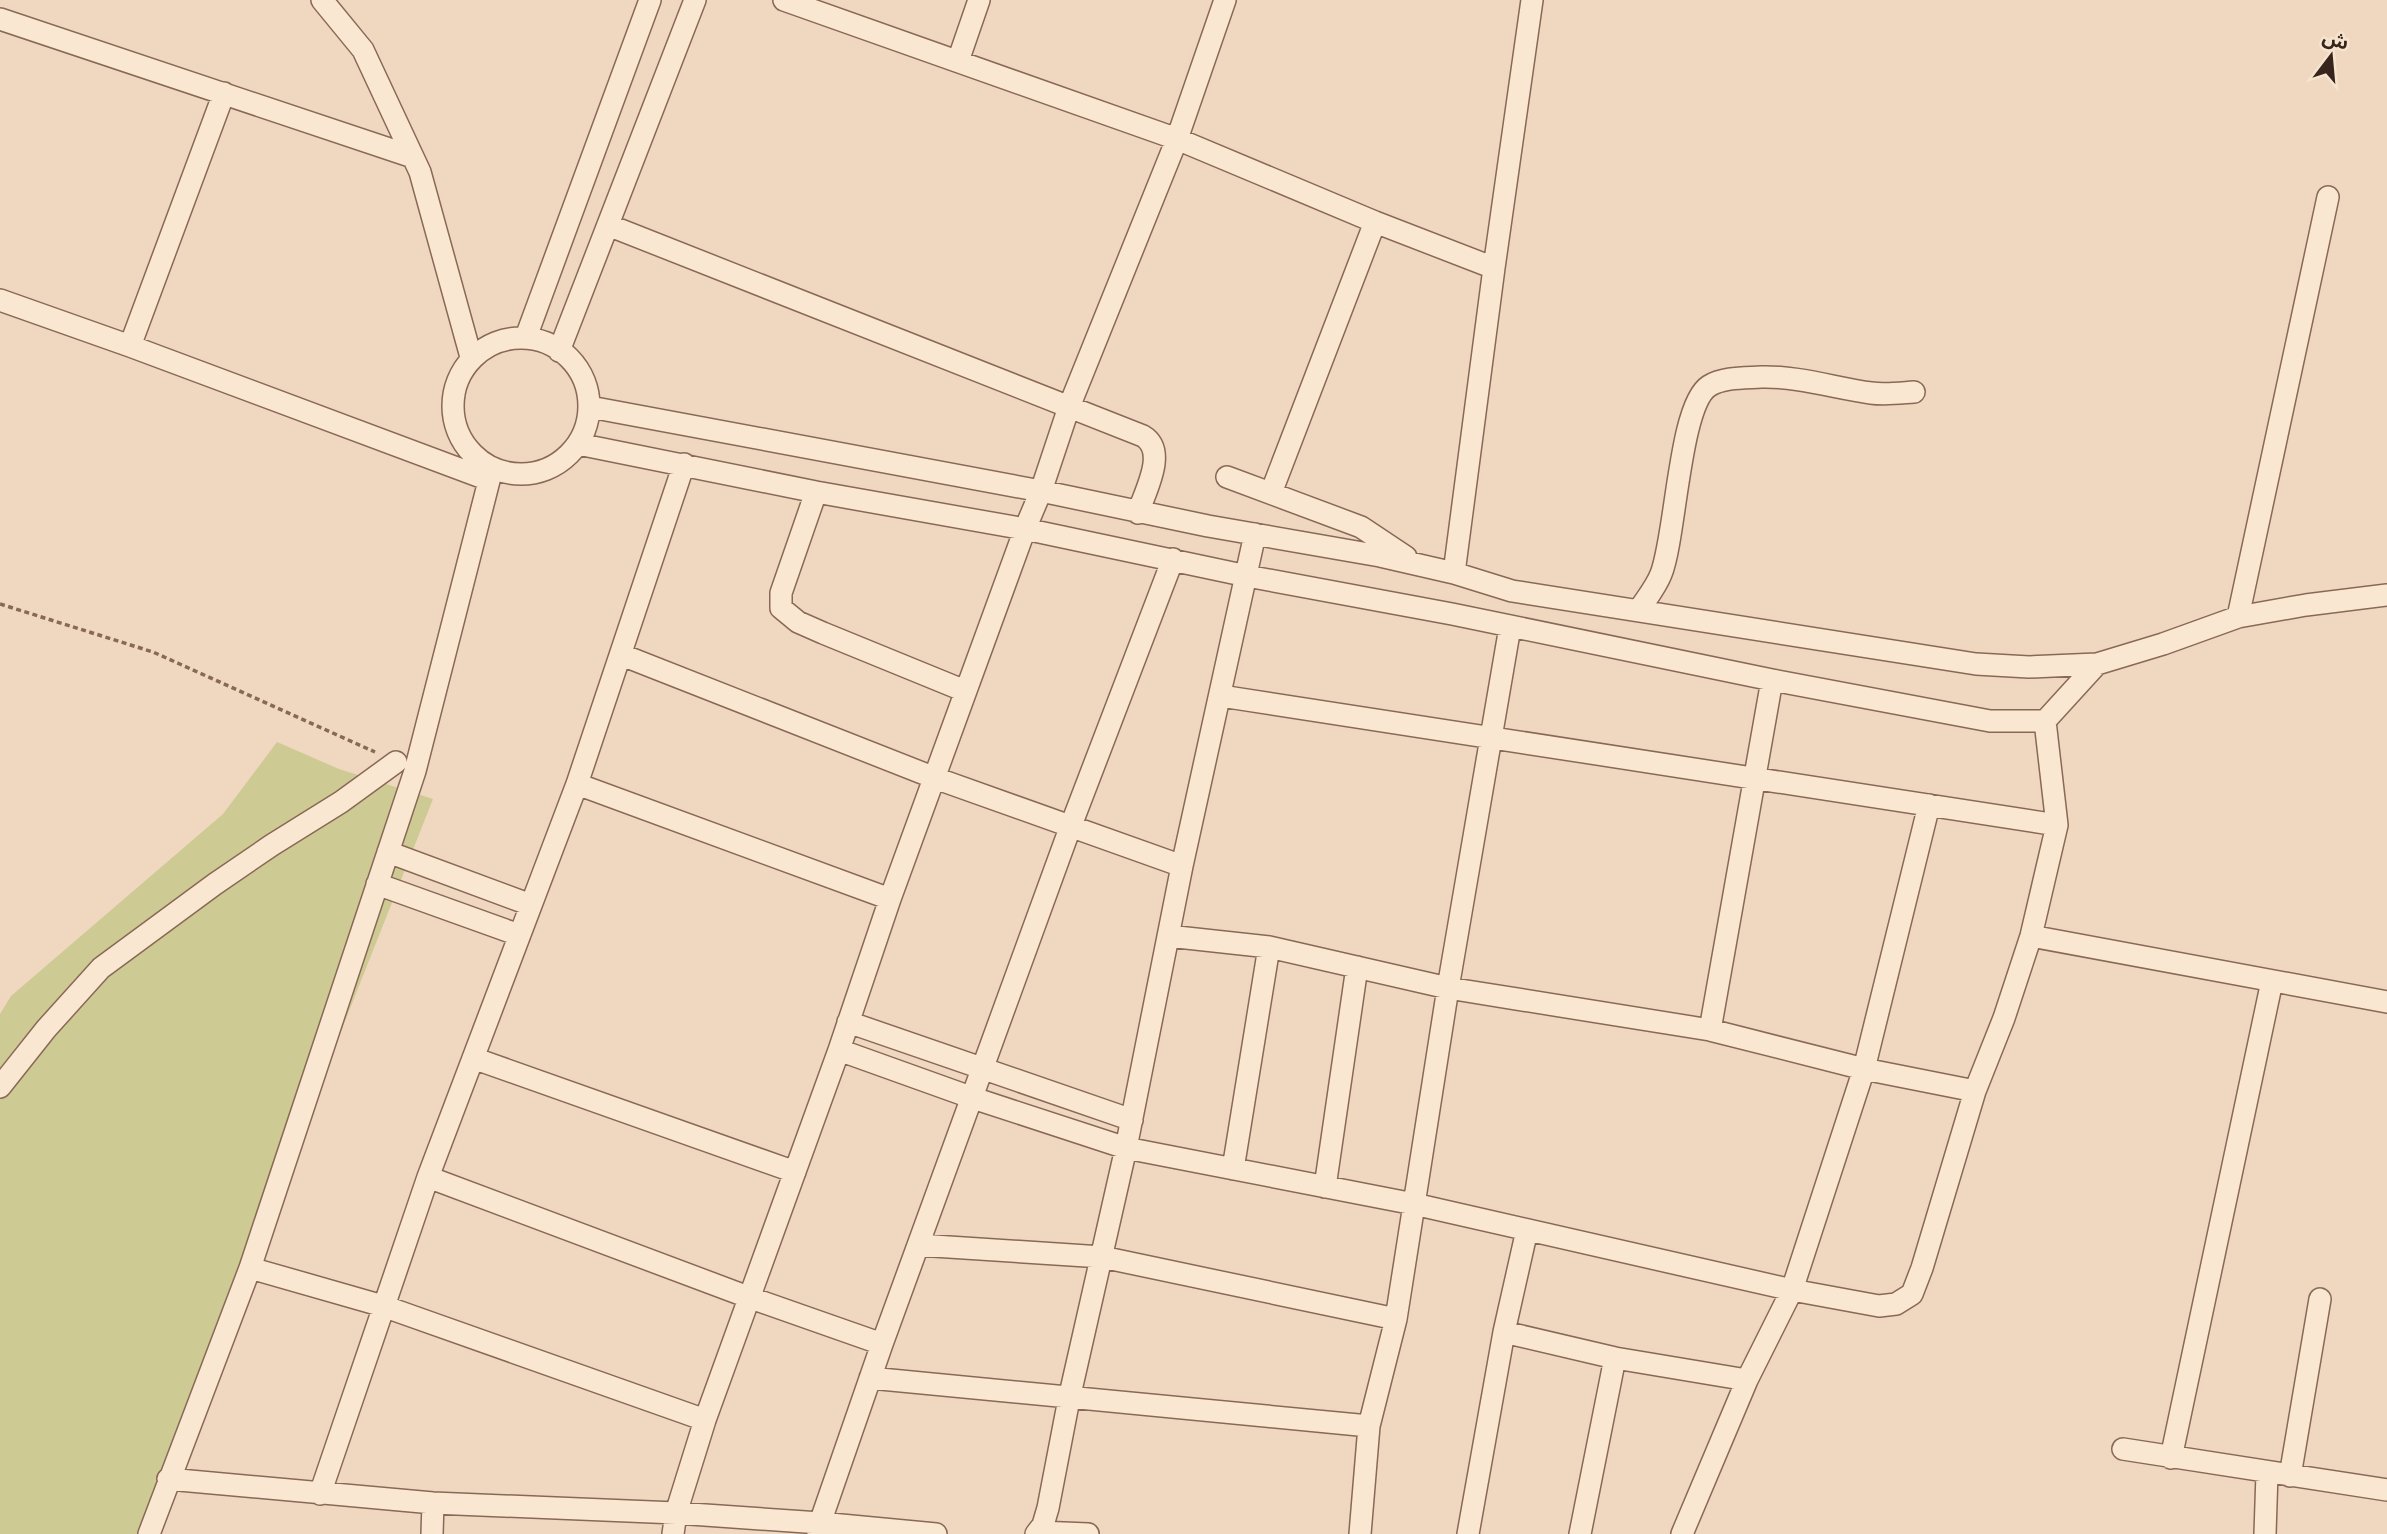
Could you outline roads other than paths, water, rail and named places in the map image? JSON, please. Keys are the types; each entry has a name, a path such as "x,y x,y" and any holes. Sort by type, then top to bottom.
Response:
{"street":[{"path":"322,0 363,50 420,172 471,357"},
{"path":"526,337 650,0"},
{"path":"559,351 695,0"},
{"path":"784,0 1177,139 1375,222 1494,268"},
{"path":"958,61 979,0"},
{"path":"674,1524 705,1420 965,691 1041,491 1069,407 1177,139 1225,0"},
{"path":"1454,573 1532,0"},
{"path":"0,19 413,157"},
{"path":"130,346 224,93"},
{"path":"2238,617 2328,197"},
{"path":"1271,493 1375,222"},
{"path":"608,225 1143,436 1153,445 1156,458 1138,513"},
{"path":"0,300 491,475 534,474 554,466 570,454 584,432 590,407 585,382 571,360 551,344 526,337 493,343 471,357 456,380 451,405 456,431 491,475"},
{"path":"1639,610 1661,575 1688,432 1697,399 1707,387 1722,380 1764,377 1801,380 1874,394 1914,392"},
{"path":"590,407 1416,564 1512,591 1976,664 2029,667 2097,664 2238,617 2387,595"},
{"path":"578,444 816,492 1025,529 1247,576 1990,721 2045,721 2097,664"},
{"path":"320,1494 428,1177 577,784 684,464"},
{"path":"149,1534 250,1268 415,771 491,475"},
{"path":"1227,477 1361,527 1416,564"},
{"path":"816,492 783,583 779,601 781,608 798,622 822,633 965,691"},
{"path":"1088,1534 1038,1533 1048,1508 1069,1399 1132,1120 1182,866 1255,534"},
{"path":"819,1528 881,1344 1070,828 1173,559"},
{"path":"1360,1534 1369,1426 1395,1319 1489,737 1510,627"},
{"path":"622,654 935,778 1182,866"},
{"path":"1710,1030 1772,680"},
{"path":"1221,696 2057,825"},
{"path":"839,1050 973,1098 1126,1148 1414,1204 1792,1290 1879,1306 1896,1304 1912,1293 1922,1268 1975,1091 2004,1018 2031,936 2057,825 2045,721"},
{"path":"0,1087 46,1029 102,968 226,876 341,802 396,762"},
{"path":"577,784 890,899"},
{"path":"1682,1534 1747,1380 1792,1290 1864,1069 1929,805"},
{"path":"388,852 531,905"},
{"path":"377,884 519,935"},
{"path":"1168,936 1269,947 1448,988 1710,1030 1864,1069 1975,1091"},
{"path":"2031,936 2387,1002"},
{"path":"1233,1169 1269,947"},
{"path":"1325,1187 1357,967"},
{"path":"2171,1458 2272,981"},
{"path":"848,1022 1132,1120"},
{"path":"473,1058 795,1172"},
{"path":"428,1177 881,1344"},
{"path":"1468,1534 1504,1332 1528,1230"},
{"path":"918,1245 1102,1257 1395,1319"},
{"path":"250,1268 383,1306 705,1420"},
{"path":"2290,1476 2320,1299"},
{"path":"1504,1332 1615,1358 1747,1380"},
{"path":"1580,1534 1615,1358"},
{"path":"870,1378 1369,1426"},
{"path":"2123,1450 2387,1490"},
{"path":"2265,1534 2267,1473"},
{"path":"168,1479 674,1524 936,1534"},
{"path":"432,1534 433,1503"}]}
